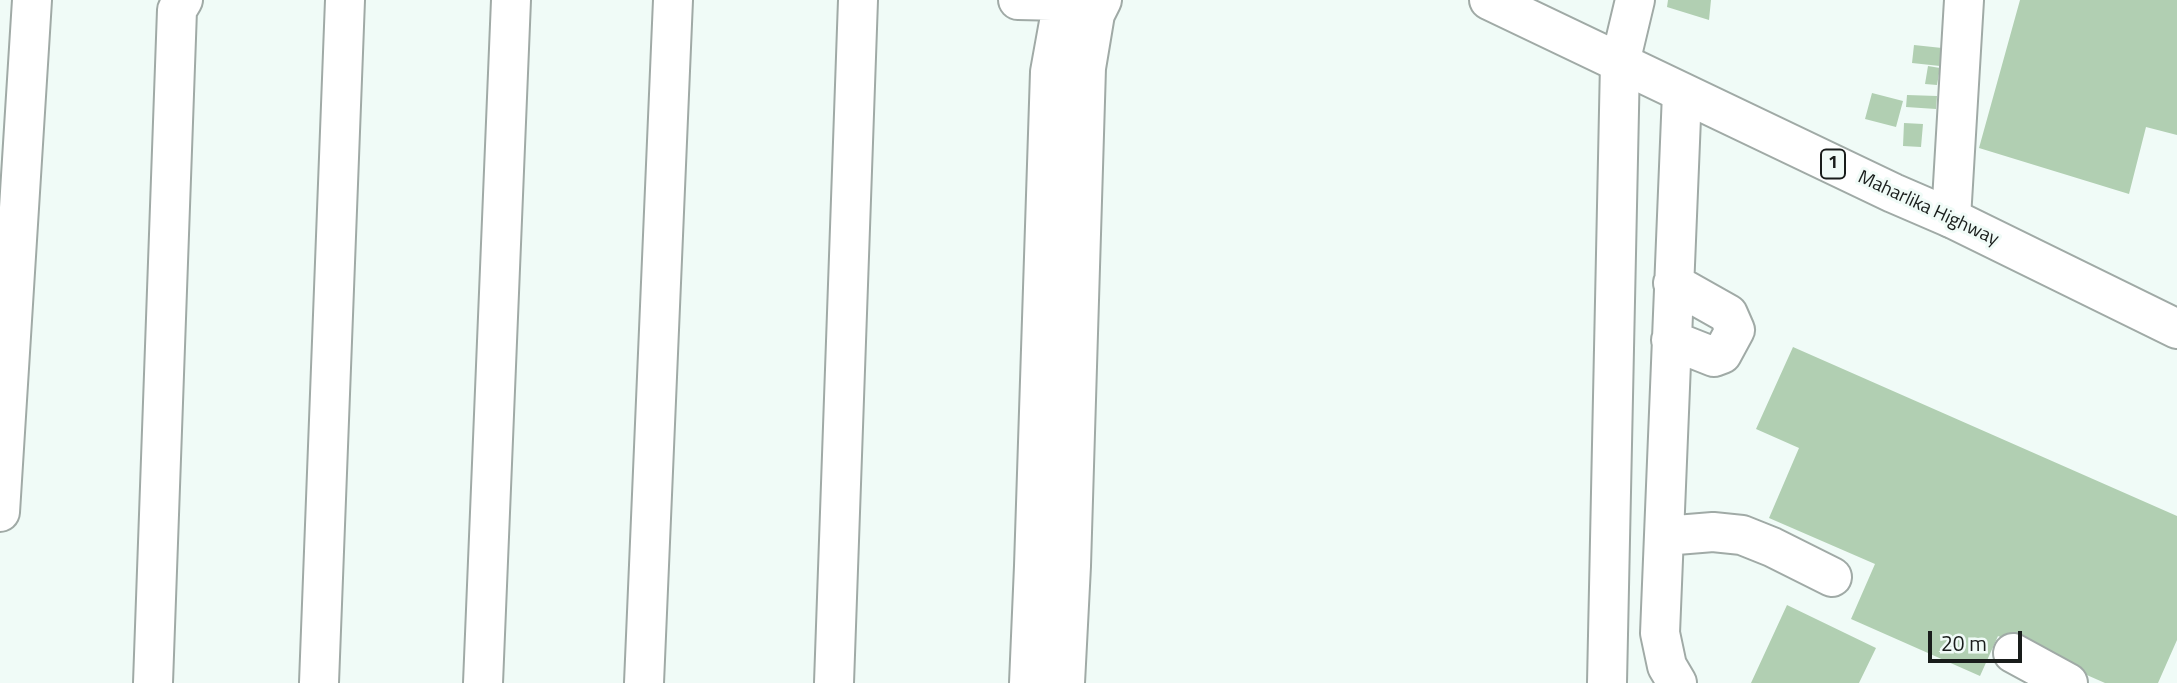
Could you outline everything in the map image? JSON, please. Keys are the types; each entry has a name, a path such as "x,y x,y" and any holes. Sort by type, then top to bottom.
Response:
{"main road":[{"path":"0,512 32,0"},
{"path":"153,683 177,10 183,0"},
{"path":"319,683 345,0"},
{"path":"484,683 511,0"},
{"path":"644,683 673,0"},
{"path":"834,683 858,0"},
{"path":"1018,0 1081,4"},
{"name":"Maharlika Highway","path":"1489,0 1951,218 2177,329"},
{"path":"1606,683 1620,63 1635,0"},
{"path":"1951,218 1964,0"},
{"path":"1029,683 1050,72 1081,4"},
{"path":"1065,683 1086,68 1081,4"},
{"path":"1677,683 1667,666 1660,634 1682,93"},
{"path":"1671,340 1714,357 1722,354 1735,330 1728,314 1673,283"},
{"path":"1664,536 1713,532 1742,536 1772,547 1832,577"},
{"path":"2013,653 2068,683"}],"building":[{"path":"1668,0 1711,0 1709,20 1667,7"},
{"path":"2020,0 2177,0 2177,135 2146,127 2129,194 1979,148"},
{"path":"1914,45 1942,48 1940,66 1912,63"},
{"path":"1928,66 1940,68 1937,85 1925,84"},
{"path":"1872,93 1903,101 1896,127 1865,119"},
{"path":"1907,95 1937,96 1936,109 1906,107"},
{"path":"1904,123 1923,124 1921,147 1903,146"},
{"path":"1793,347 2177,516 2177,640 2158,683 2105,683 1998,636 1980,676 1851,619 1875,564 1769,518 1799,448 1756,429"},
{"path":"1787,605 1876,648 1859,683 1751,683"}]}
